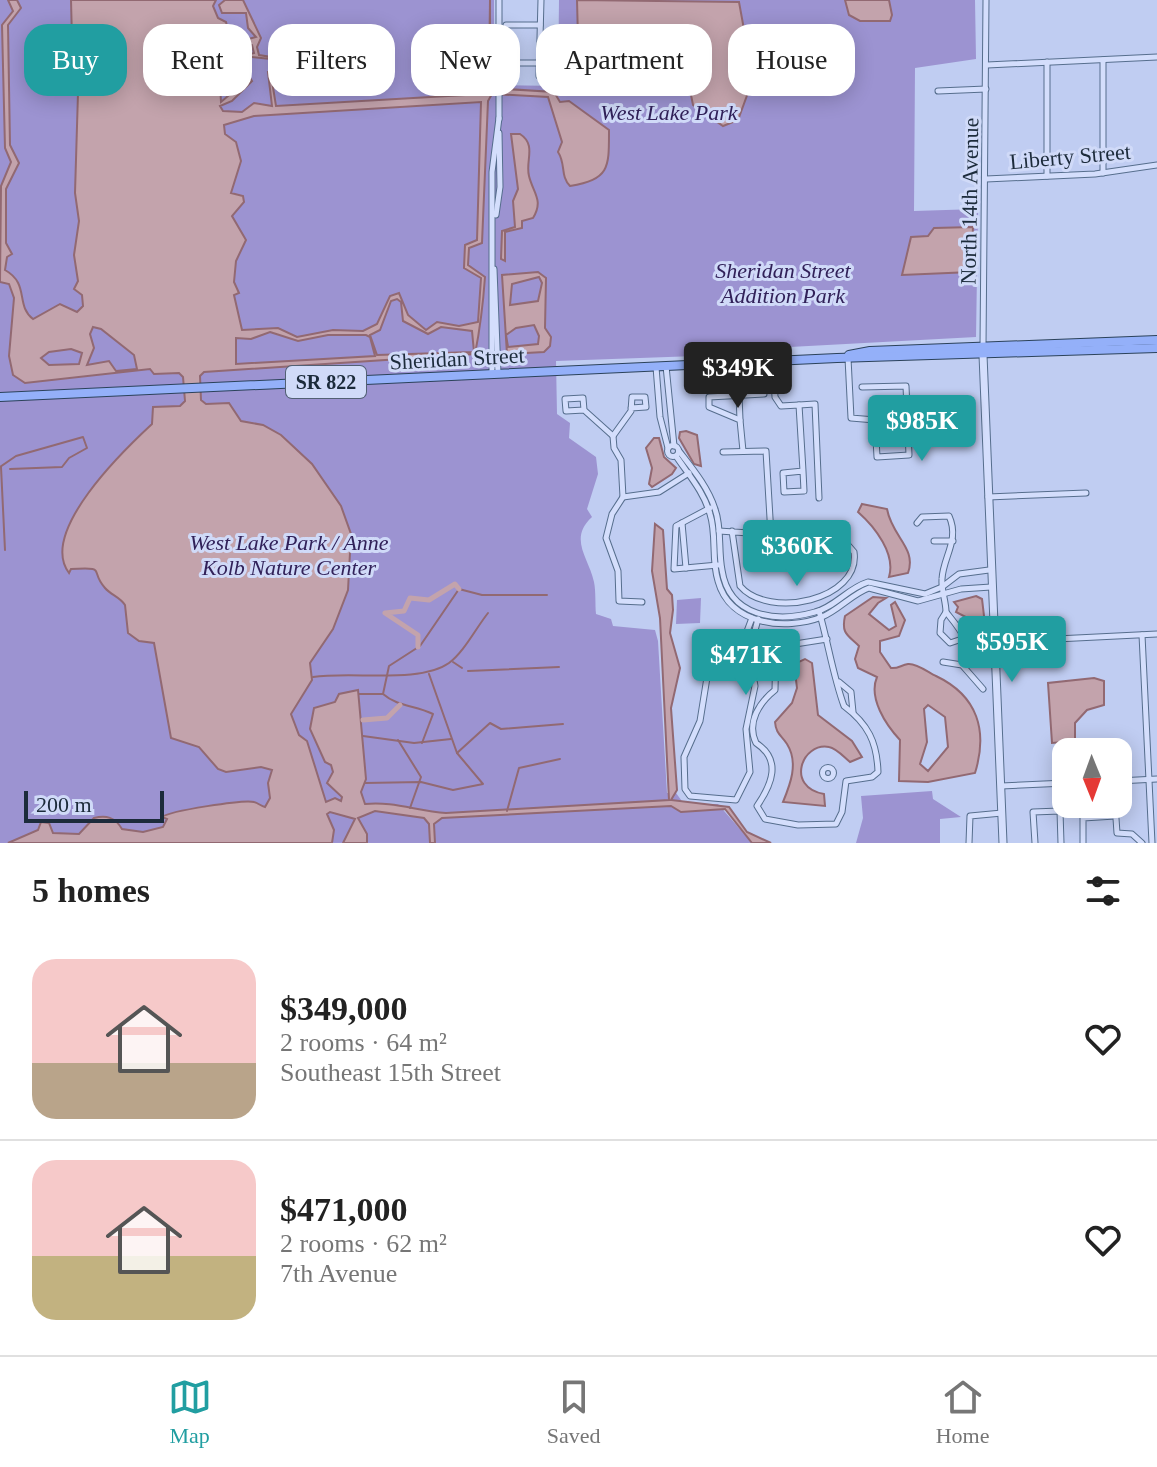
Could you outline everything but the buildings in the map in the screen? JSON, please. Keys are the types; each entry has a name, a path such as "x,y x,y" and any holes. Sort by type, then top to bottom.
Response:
{"main road":[{"path":"1130,345 1157,344"},
{"name":"Sheridan Street","path":"0,397 1130,345"},
{"name":"Sheridan Street","path":"837,358 870,351 1072,351 1130,345"}],"street":[{"path":"493,228 500,187 499,0"},
{"path":"540,24 541,0"},
{"name":"North 14th Avenue","path":"983,351 986,0"},
{"path":"987,65 1157,57"},
{"path":"1103,60 1103,173"},
{"path":"1047,62 1047,176"},
{"path":"938,91 986,89"},
{"path":"495,375 492,187 499,118"},
{"name":"Liberty Street","path":"986,179 1103,173 1157,165"},
{"path":"492,187 500,187"},
{"path":"983,351 989,570 1003,843"},
{"path":"848,358 851,418 908,418"},
{"path":"772,361 777,400 781,406 815,404 819,498"},
{"path":"661,366 660,417 674,450 702,489 711,508 726,599 755,617 777,623 820,614 858,589 877,581 925,594 942,587 959,574 989,570"},
{"path":"661,366 674,450"},
{"path":"862,387 906,386 909,455 877,457 875,420"},
{"path":"740,420 709,407 709,397 764,394"},
{"path":"739,395 743,451"},
{"path":"799,405 803,471 804,491 784,492 783,473 803,471"},
{"path":"631,408 613,436 614,448 621,460 623,497 612,514 608,547 618,571 619,601 642,602"},
{"path":"584,410 613,436"},
{"path":"723,452 766,451 771,535"},
{"path":"623,497 659,492 690,472"},
{"path":"988,497 1086,493"},
{"path":"711,508 673,531 674,569 718,565"},
{"path":"917,523 922,517 949,516 953,541 941,577 946,612 965,638 967,648 962,665"},
{"path":"682,523 686,568"},
{"path":"716,531 732,531 771,535 841,537 854,552 855,568 850,576 828,592 798,603 765,603 740,586 732,531"},
{"path":"934,541 953,541"},
{"path":"850,576 858,589"},
{"path":"858,589 878,588 918,601 961,589 991,587"},
{"path":"946,612 939,626 944,641 950,643 965,638"},
{"path":"820,614 844,706 878,746 878,772 872,777 846,781 833,775"},
{"path":"740,650 755,617"},
{"path":"749,653 731,648 710,659 701,720 684,757 686,793 736,800 750,772 746,729 755,686 749,653 755,617"},
{"path":"995,642 1157,634"},
{"path":"1142,635 1152,843"},
{"path":"745,638 752,640"},
{"path":"827,639 776,647 775,690 759,703 753,728 756,743 767,750 771,759 773,774 758,812 765,819 798,825 836,824 842,812 846,781"},
{"path":"943,662 962,665 983,689"},
{"path":"839,682 851,692 853,713"},
{"path":"1132,780 1157,779"},
{"path":"1001,786 1052,784"},
{"path":"1035,843 1033,812 1060,811 1061,843"},
{"path":"969,843 970,816 1002,813"},
{"path":"1083,818 1083,843"},
{"path":"1115,818 1117,833 1132,834 1142,843"}],"green space":[{"name":"West Lake Park / Anne Kolb Nature Center","path":"0,0 494,0 494,24 411,24 411,96 520,96 520,85 536,86 536,96 712,96 712,24 559,24 559,0 975,0 976,59 915,68 914,211 978,209 976,337 696,352 696,356 556,361 557,414 570,423 569,438 596,457 598,474 587,509 592,517 581,533 581,541 594,582 596,614 611,619 613,626 655,630 658,641 667,793 676,793 684,804 718,804 752,843 0,843"},
{"path":"701,598 700,623 676,624 677,600"},
{"path":"932,791 933,799 961,817 940,819 940,843 856,843 863,818 861,796"}],"shaded area":[{"path":"8,0 17,0 21,8 8,25 10,145 19,163 6,189 6,243 12,254 7,257 5,270 17,282 25,307 33,319 60,304 77,312 83,306 82,295 74,289 78,281 74,255 79,221 75,193 78,96 127,96 127,24 72,24 71,0 216,0 213,6 218,18 226,24 143,24 143,96 221,96 221,102 228,96 237,96 220,106 223,111 242,112 254,103 272,106 271,96 274,96 276,106 491,96 488,101 482,243 469,248 468,265 485,277 475,354 204,372 200,376 201,400 206,404 229,403 241,421 263,425 281,435 312,464 341,506 351,534 348,590 333,629 310,663 312,680 291,714 299,735 307,741 326,802 335,798 341,801 342,797 327,783 333,772 331,765 325,762 310,729 314,708 335,702 339,694 358,690 366,779 361,792 365,804 446,813 669,800 660,618 652,571 655,524 663,530 667,589 672,595 670,633 680,668 671,708 677,790 671,800 729,807 747,832 771,843 752,843 725,809 681,812 671,806 442,818 434,824 435,843 430,843 429,824 424,818 375,811 358,818 367,834 367,843 343,843 355,819 330,812 327,814 334,830 332,843 8,843 38,830 41,822 49,823 53,833 79,834 94,818 106,817 113,819 122,829 143,832 163,827 167,819 162,817 192,809 248,802 265,807 270,798 268,783 272,770 261,767 226,772 218,769 199,747 171,738 154,643 139,641 128,633 125,605 105,588 94,569 71,569 69,573 63,556 65,536 75,514 106,471 152,424 153,407 180,406 185,401 183,377 179,373 154,374 150,369 25,383 13,375 9,356 14,298 9,284 0,282 1,186 11,162 5,148 2,25 13,11","holes":["481,102 477,240 465,245 464,268 481,278 478,322 459,326 437,322 426,330 408,315 399,293 390,296 377,324 363,331 333,330 297,337 278,328 242,330 234,295 239,293 234,282 236,261 246,240 232,216 244,202 243,196 231,193 241,161 236,142 225,134 224,125 254,116","397,299 401,302 403,321 428,334 441,327 472,331 474,352 377,355 370,335 380,330 391,301","93,327 101,329 134,355 137,369 116,371 109,361 87,365 94,348 90,334","270,332 298,341 328,335 366,335 370,337 375,356 236,364 236,338 251,339","71,349 82,353 79,364 49,365 41,358 49,352"]},
{"path":"225,0 243,0 261,38 257,47 259,55 268,59 252,57 252,38 256,37 252,32 252,24 247,24 246,13 222,13 219,5"},
{"path":"577,0 739,2 743,24 728,24 728,96 747,96 738,120 723,126 693,105 691,96 712,96 712,24 578,24"},
{"path":"845,0 889,0 890,21 860,21 849,15"},
{"path":"520,90 536,91 536,96 556,96 560,102 569,101 609,130 607,163 593,180 570,186 565,178 558,152 562,142 548,97 520,96"},
{"path":"511,134 520,134 528,143 528,170 538,206 533,218 522,221 522,228 505,232 505,261 501,259 502,231 515,227 513,201 518,189"},
{"path":"973,227 971,272 902,275 911,237 928,236 934,228"},
{"path":"538,272 546,278 545,328 551,337 550,346 544,352 507,354 502,275","holes":["539,277 542,283 538,301 510,305 512,284","534,325 539,336 538,344 508,347 506,335 516,328"]},
{"path":"680,432 697,435 701,466 694,464 679,438"},
{"path":"654,438 659,438 664,457 676,468 652,487 649,484 652,468 646,448"},
{"path":"862,504 887,509 907,549 908,573 889,577 887,550 871,525 858,512"},
{"path":"976,596 982,599 984,616 981,625 956,612 958,607 954,602"},
{"path":"873,597 886,598 869,614 889,630 896,626 891,605 895,602 905,620 899,636 880,641 880,652 891,668 908,664 919,667 950,684 970,704 979,729 979,758 975,773 928,782 899,781 900,740 884,719 877,702 877,677 858,668 855,659 859,646 845,631 845,616","holes":["928,705 945,717 948,747 928,771 920,764 927,742 924,709"]},
{"path":"805,659 812,663 818,715 852,741 862,757 850,762 829,747 819,747 805,758 801,775 812,790 824,794 825,806 783,802 792,774 792,759 791,751 775,722 792,703 797,688 794,664"},
{"path":"1094,678 1104,681 1104,705 1087,710 1075,723 1075,738 1052,738 1052,743 1048,683"}],"waterway":[{"path":"0,467 16,456 83,437 87,448 69,458 62,467 10,469"},
{"path":"1,467 5,550"},
{"path":"418,647 418,635 385,613 404,611 410,598 429,600 455,584 459,589"},
{"path":"383,694 389,666 420,646 459,589 482,595 547,595"},
{"path":"313,677 403,675 436,669 460,653 488,613"},
{"path":"453,662 462,668"},
{"path":"468,671 559,667"},
{"path":"365,783 421,782 453,790 483,784 457,753 429,674"},
{"path":"359,694 383,694 433,714 422,743"},
{"path":"363,720 387,718 400,705"},
{"path":"457,753 490,723 501,729 563,724"},
{"path":"363,736 414,743 451,739"},
{"path":"398,740 421,777 410,808"},
{"path":"507,811 519,768 560,759"}],"park label":[{"name":"West Lake Park","path":"669,112"},
{"name":"Sheridan Street Addition Park","path":"783,282"}]}
